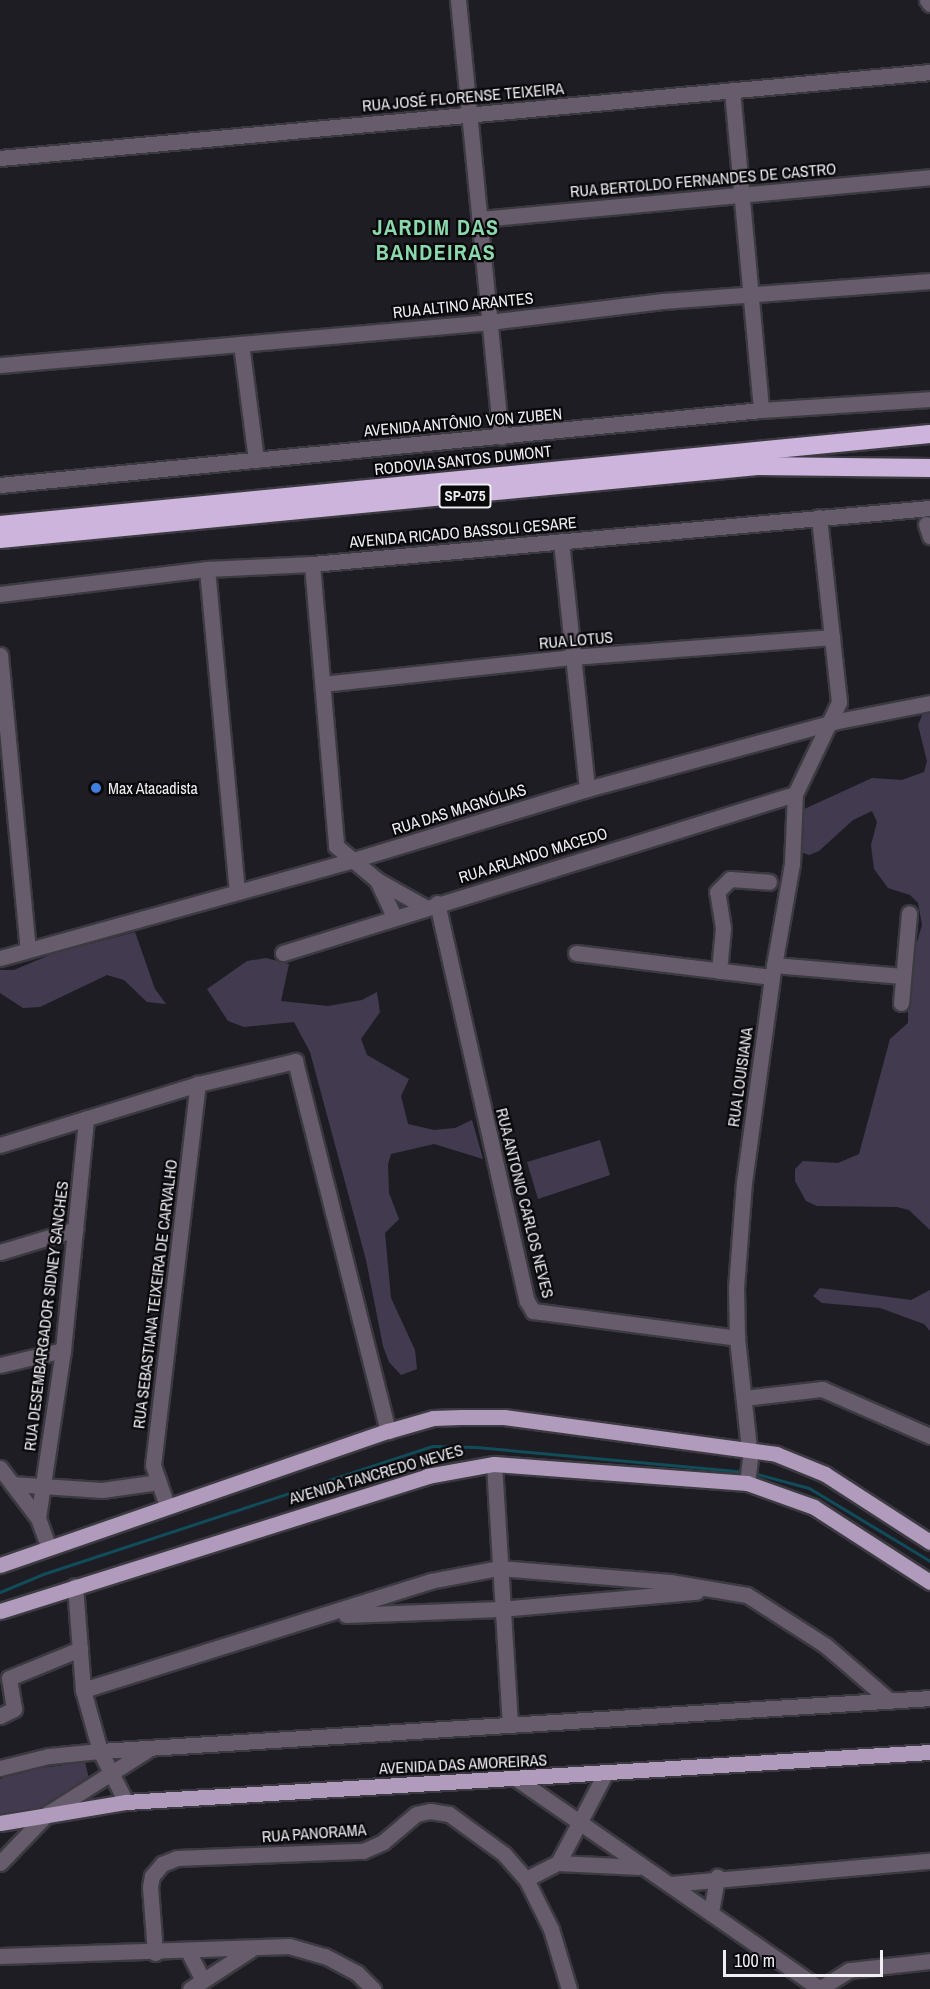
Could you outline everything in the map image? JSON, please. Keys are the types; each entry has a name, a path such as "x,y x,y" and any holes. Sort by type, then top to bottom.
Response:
{"highway":[{"name":"RODOVIA SANTOS DUMONT","path":"0,525 930,434"},
{"name":"SP-075","path":"0,539 757,466 930,468"},
{"path":"0,514 85,518"}],"main road":[{"path":"0,1565 48,1546 388,1431 433,1418 504,1417 749,1453 776,1454 825,1474 930,1542"},
{"name":"AVENIDA TANCREDO NEVES","path":"0,1611 427,1476 462,1467 494,1464 748,1480 814,1507 930,1582"},
{"name":"AVENIDA DAS AMOREIRAS","path":"0,1823 48,1813 126,1802 930,1752"}],"street":[{"path":"458,0 501,437"},
{"path":"927,0 930,4"},
{"name":"RUA JOSÉ FLORENSE TEIXEIRA","path":"0,158 930,72"},
{"path":"732,90 740,193 752,295 760,410"},
{"name":"RUA BERTOLDO FERNANDES DE CASTRO","path":"480,219 930,177"},
{"name":"RUA ALTINO ARANTES","path":"0,365 489,322 663,301 930,281"},
{"path":"241,344 256,460"},
{"name":"AVENIDA ANTÔNIO VON ZUBEN","path":"0,485 760,410 930,399"},
{"name":"AVENIDA RICADO BASSOLI CESARE","path":"0,594 207,569 312,564 930,508"},
{"path":"819,517 839,702 833,722"},
{"path":"561,541 587,789"},
{"path":"312,564 323,684 332,830 336,846 350,861 377,880 431,905"},
{"path":"207,569 237,892"},
{"name":"RUA LOTUS","path":"323,684 573,657 832,637"},
{"path":"0,655 2,711 28,950"},
{"name":"RUA DAS MAGNÓLIAS","path":"4,956 350,861 587,789 833,722 930,703"},
{"name":"RUA LOUISIANA","path":"748,1480 749,1453 737,1338 736,1288 744,1182 773,971 792,864 795,794 818,742 833,722"},
{"name":"RUA ARLANDO MACEDO","path":"283,953 393,915 795,794"},
{"path":"0,825 16,824"},
{"path":"719,971 723,928 717,892 730,879 769,882"},
{"path":"377,880 393,915"},
{"name":"RUA ANTONIO CARLOS NEVES","path":"431,905 527,1301 533,1311 737,1338"},
{"path":"901,1003 909,913"},
{"path":"576,953 719,971 903,976"},
{"path":"0,1145 198,1084 295,1061 388,1431"},
{"name":"RUA SEBASTIANA TEIXEIRA DE CARVALHO","path":"167,1506 153,1465 198,1084"},
{"name":"RUA DESEMBARGADOR SIDNEY SANCHES","path":"38,1518 63,1350 86,1118"},
{"path":"0,1252 76,1229"},
{"path":"0,1365 63,1350"},
{"path":"744,1398 822,1389 930,1436"},
{"path":"494,1464 500,1609 510,1725"},
{"path":"0,1468 38,1518 48,1546"},
{"path":"12,1484 102,1490 158,1482"},
{"path":"83,1690 326,1616 430,1581 499,1568 556,1575 670,1582 729,1590 747,1595 825,1645 890,1701"},
{"path":"556,1575 561,1596 557,1602"},
{"path":"430,1581 429,1601 435,1610"},
{"path":"75,1586 83,1690 100,1751 126,1802"},
{"path":"326,1616 500,1609 557,1602 729,1590"},
{"path":"0,1716 14,1709 9,1678 80,1649"},
{"name":"AVENIDA DAS AMOREIRAS","path":"0,1768 49,1756 100,1751 930,1698"},
{"path":"2,1857 48,1813 149,1749"},
{"path":"558,1863 580,1826 605,1774"},
{"path":"517,1779 580,1826 640,1867 670,1884 819,1989 850,1970 930,1961"},
{"name":"RUA PANORAMA","path":"155,1953 152,1876 162,1864 177,1858 363,1851 383,1842 416,1814 430,1811 449,1814 504,1854 526,1879"},
{"path":"670,1884 717,1877 930,1861"},
{"path":"569,1989 551,1929 526,1879 558,1863 640,1867"},
{"path":"711,1912 717,1877"},
{"path":"0,1956 155,1953 289,1946 325,1956 357,1973 373,1989"},
{"path":"190,1989 252,1948"},
{"path":"188,1951 203,1980"}],"shaded area":[{"path":"930,712 930,1230 909,1210 897,1207 817,1206 806,1201 795,1181 795,1169 803,1161 838,1163 859,1154 890,1039 908,1023 908,973 922,925 918,903 910,895 888,888 874,869 871,845 877,822 872,811 853,820 819,851 809,855 798,851 800,811 872,778 902,780 924,772 927,761 918,725 923,713"},
{"path":"135,932 155,989 166,1004 147,1002 124,980 107,975 40,1007 23,1008 0,993 0,970 14,970 52,954"},
{"path":"266,958 289,964 281,1001 328,1006 362,1000 377,992 380,1012 361,1039 367,1055 409,1079 401,1096 408,1124 434,1130 455,1128 472,1120 483,1159 434,1144 391,1154 388,1164 389,1193 399,1219 385,1233 391,1298 415,1350 417,1369 401,1375 389,1362 383,1346 366,1260 310,1052 294,1022 244,1027 228,1021 207,989 247,961"},
{"path":"600,1140 610,1175 538,1199 527,1162"},
{"path":"820,1288 911,1300 930,1290 930,1331 924,1324 880,1308 822,1303 813,1296"},
{"path":"85,1762 89,1779 36,1813 0,1819 0,1779 20,1771"}],"waterway":[{"path":"0,1592 43,1574 433,1446 476,1447 744,1472"},
{"path":"753,1473 809,1488 930,1561"}],"place":[{"name":"Max Atacadista","path":"96,788"}],"district":[{"name":"JARDIM DAS BANDEIRAS","path":"436,240"}]}
